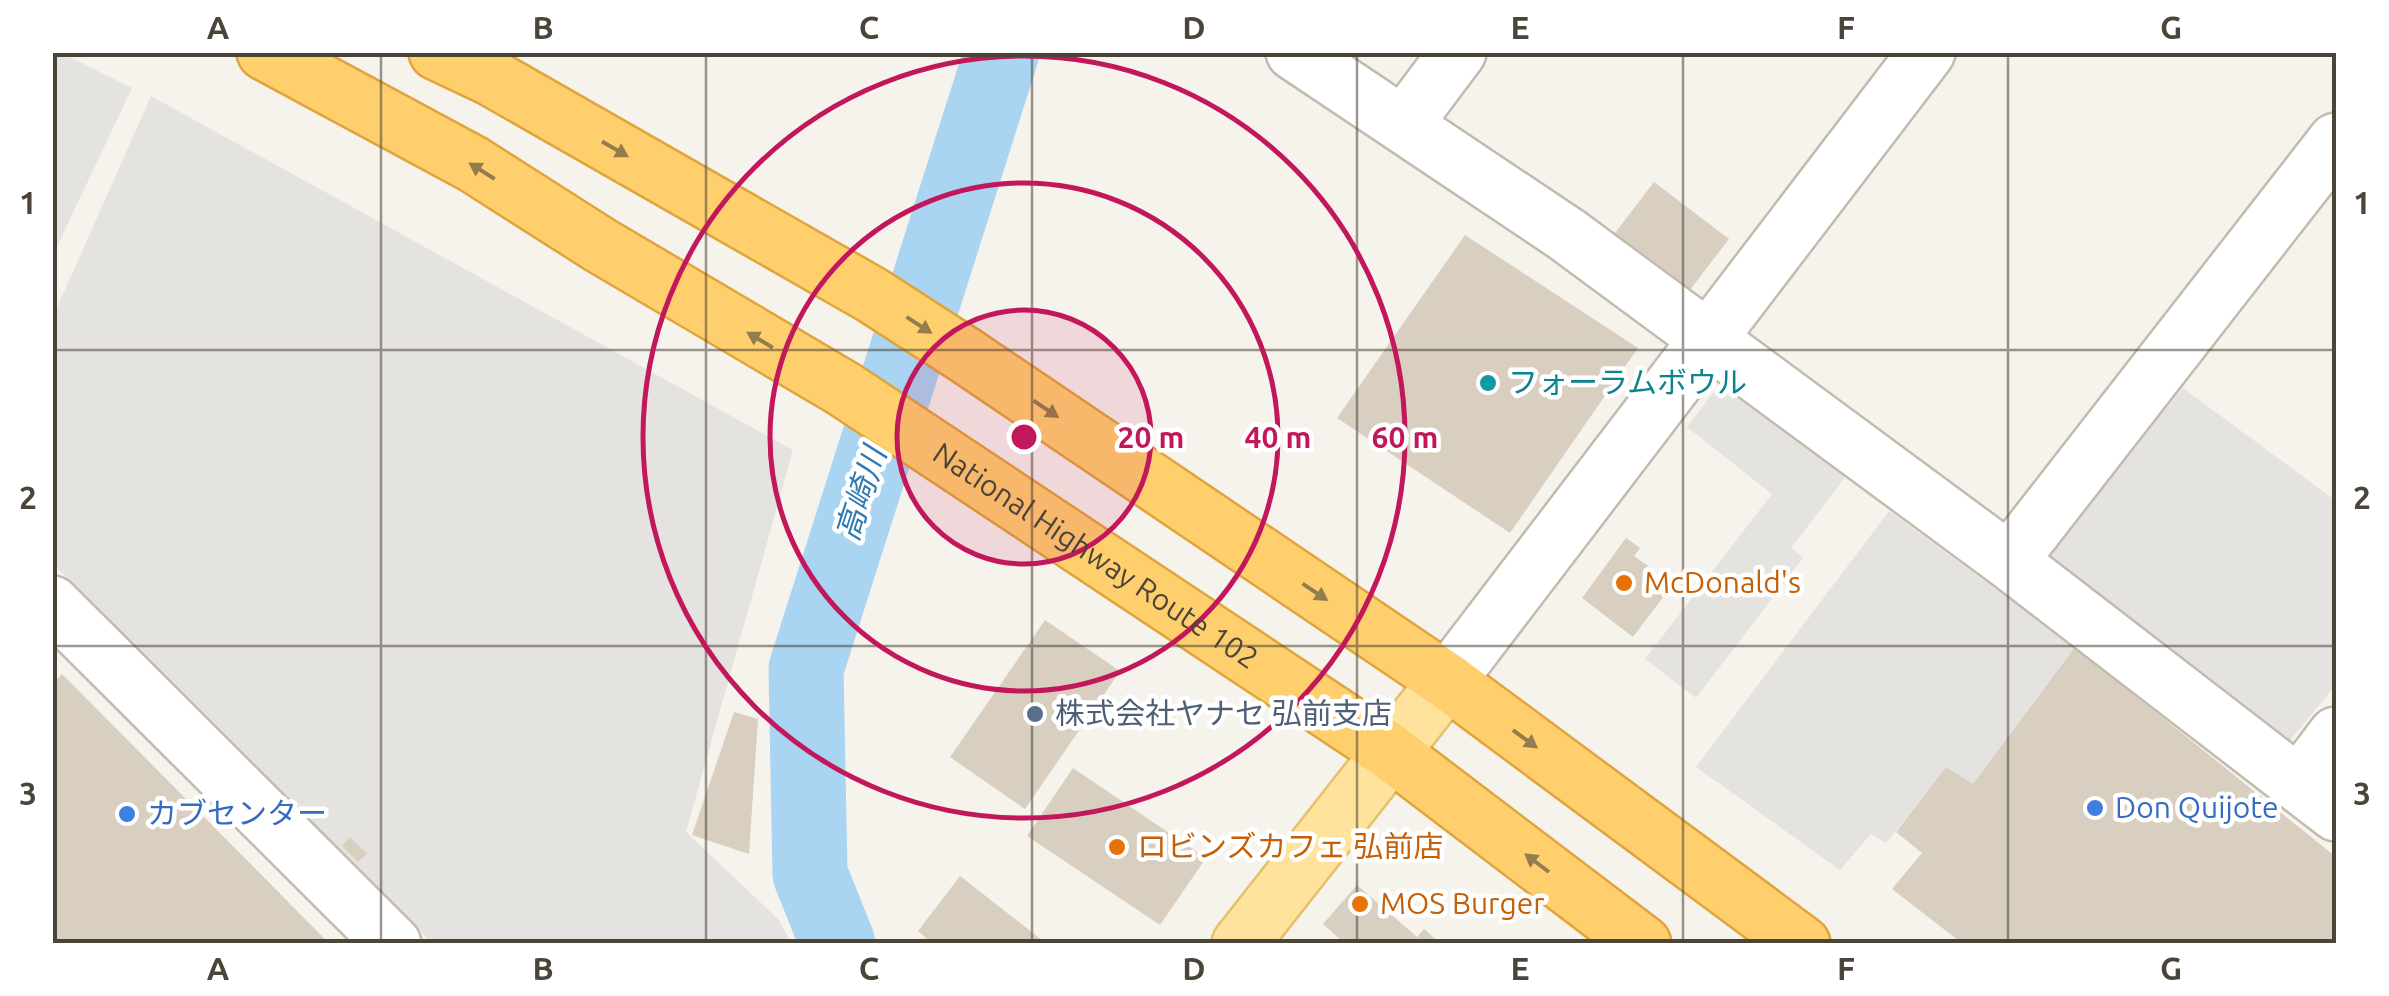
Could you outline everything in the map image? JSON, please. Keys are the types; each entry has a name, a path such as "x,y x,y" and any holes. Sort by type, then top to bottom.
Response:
{"highway":[{"name":"National Highway Route 102","path":"265,52 473,164 600,245 844,389 1388,751 1642,944"},
{"path":"438,52 476,65 872,296 965,355 1447,681 1802,944"}],"main road":[{"path":"1240,944 1388,751 1447,681"}],"street":[{"path":"1294,52 1566,234 2009,561 2318,798 2336,734"},
{"path":"1404,124 1458,52"},
{"path":"1447,681 1927,52"},
{"path":"2009,561 2336,141"},
{"path":"52,604 393,944"}],"shaded area":[{"path":"59,52 132,88 53,255 52,53"},
{"path":"151,96 793,450 686,832 779,920 791,943 432,943 53,564 53,317"},
{"path":"1723,380 1847,475 1791,548 1803,558 1696,698 1645,659 1772,494 1687,427"},
{"path":"2183,388 2336,501 2336,685 2287,744 2040,560"},
{"path":"1889,511 2075,647 1973,784 1946,768 1886,843 1871,834 1840,870 1696,767"}],"building":[{"path":"1654,182 1729,239 1686,295 1612,237"},
{"name":"フォーラムボウル","path":"1465,235 1638,348 1510,533 1337,418"},
{"name":"McDonald's","path":"1626,538 1640,548 1634,556 1648,566 1642,573 1667,592 1633,637 1582,598"},
{"name":"株式会社ヤナセ 弘前支店","path":"1045,620 1120,671 1025,809 950,757"},
{"name":"Don Quijote","path":"2075,647 2336,857 2336,944 1963,944 1892,889 1922,853 1896,832 1946,767 1973,784"},
{"name":"カブセンター","path":"62,674 330,944 52,944 52,684"},
{"path":"734,712 758,719 749,854 692,835"},
{"name":"ロビンズカフェ 弘前店","path":"1073,768 1206,858 1160,925 1027,836"},
{"path":"350,837 367,854 358,862 342,846"},
{"path":"960,876 1047,944 933,944 918,931"},
{"name":"MOS Burger","path":"1357,885 1417,937 1424,929 1441,944 1345,944 1323,924"}],"waterway":[{"name":"高崎川","path":"838,944 810,874 806,669 1002,52"}],"place":[{"name":"フォーラムボウル","path":"1488,383"},
{"name":"McDonald's","path":"1624,583"},
{"name":"株式会社ヤナセ 弘前支店","path":"1035,714"},
{"name":"Don Quijote","path":"2095,808"},
{"name":"カブセンター","path":"127,814"},
{"name":"ロビンズカフェ 弘前店","path":"1117,847"},
{"name":"MOS Burger","path":"1360,904"}]}
